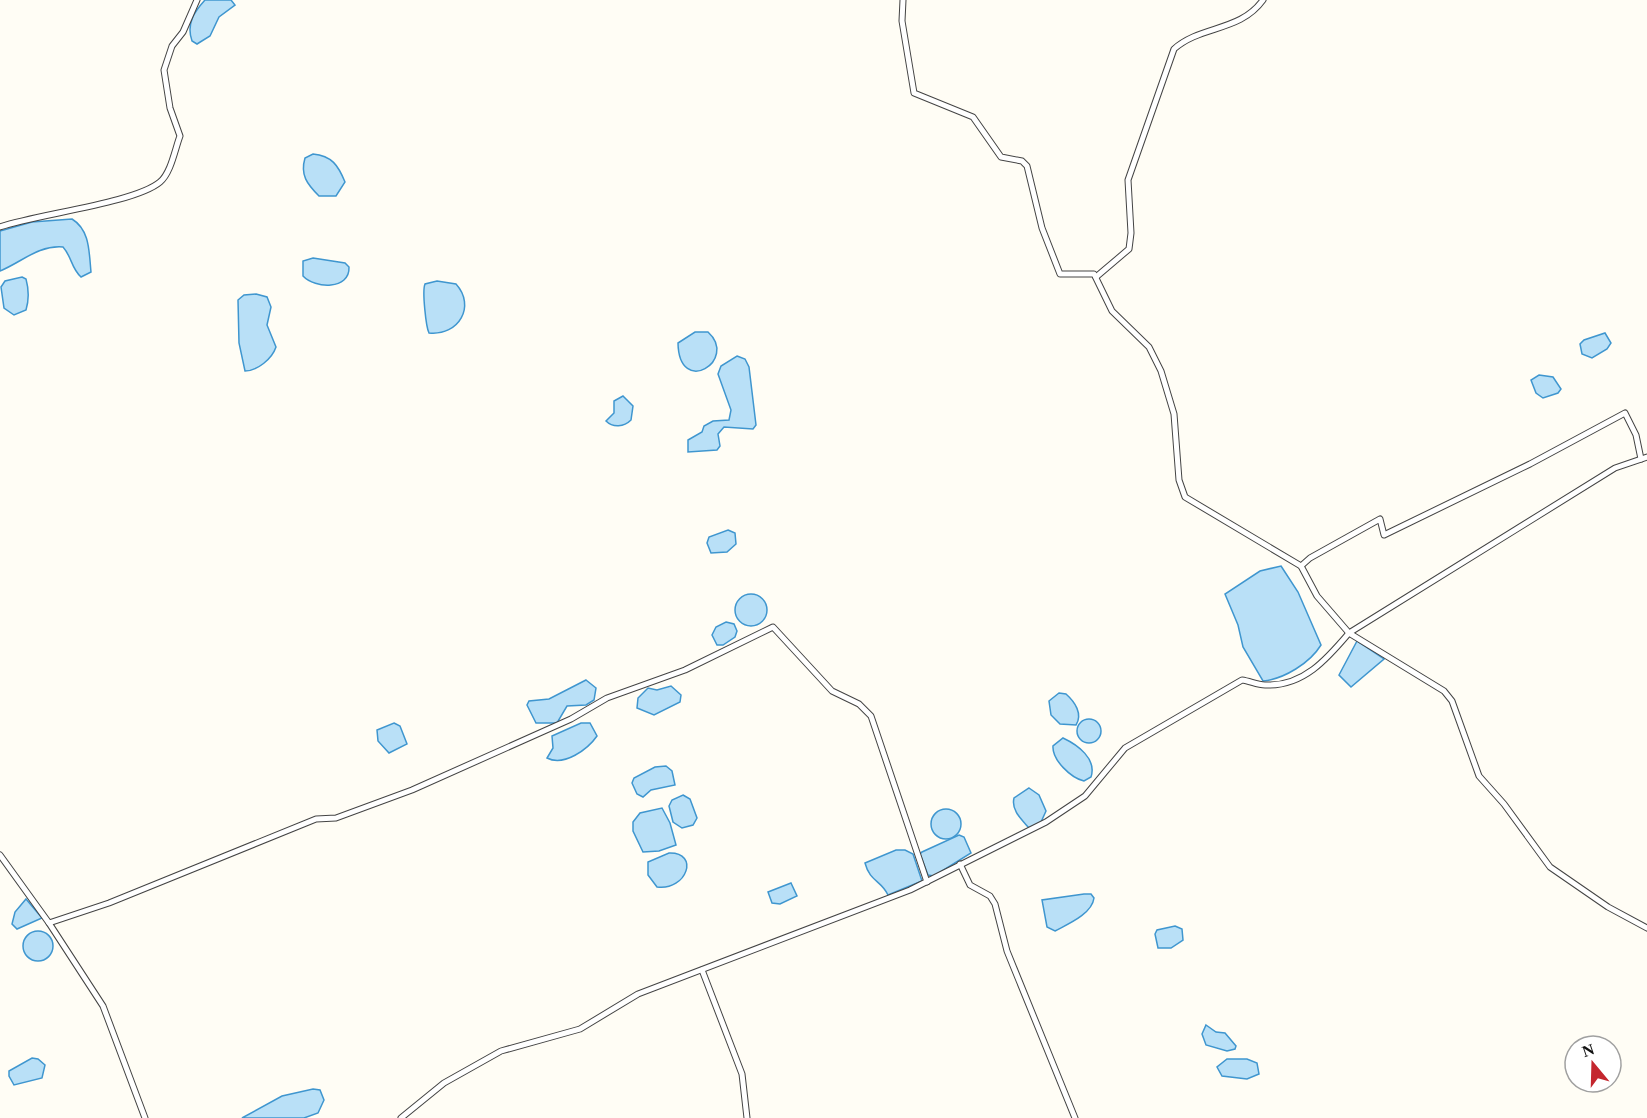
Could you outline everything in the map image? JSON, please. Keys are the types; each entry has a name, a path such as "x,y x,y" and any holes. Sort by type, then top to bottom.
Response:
{"street":[{"path":"0,227 27,218 145,192 162,181 180,136 170,108 164,70 172,46 183,32 197,0"},
{"path":"903,0 902,21 914,93 973,117 1001,157 1022,161 1027,166 1042,228 1060,274 1065,276 1089,273 1096,277 1112,311 1149,347 1161,371 1174,414 1179,480 1185,497 1301,566 1317,596 1349,633 1444,691 1452,701 1479,776 1504,804 1550,867 1608,907 1647,928"},
{"path":"1096,277 1129,249 1131,233 1128,180 1174,50 1190,39 1247,18 1263,0"},
{"path":"400,1118 444,1083 501,1051 580,1029 638,994 927,882 953,870 960,864 1008,843 1056,816 1085,796 1125,748 1154,729 1190,712 1242,680 1266,685 1284,684 1304,675 1329,658 1349,633 1615,468 1644,458 1636,435 1625,413 1530,464 1384,535 1380,519 1301,566"},
{"path":"49,923 109,903 316,819 336,818 412,790 572,719 607,698 685,670 773,627 832,691 859,704 872,716 927,882"},
{"path":"0,855 49,923 103,1006 146,1118"},
{"path":"960,864 970,885 990,896 995,904 1007,951 1075,1118"},
{"path":"702,970 742,1074 747,1118"}],"water":[{"path":"205,0 231,0 235,5 219,17 210,36 197,44 192,41 190,29 194,14"},
{"path":"313,154 330,159 340,171 345,182 336,196 319,196 308,183 303,169 305,158"},
{"path":"72,219 85,235 91,272 81,277 63,247 38,251 0,271 0,231 32,222"},
{"path":"313,258 345,263 349,267 348,275 344,280 331,285 308,280 303,276 303,261"},
{"path":"22,277 26,279 28,287 27,306 26,310 14,315 4,308 1,287 5,281"},
{"path":"437,281 456,284 462,293 464,310 456,325 449,330 429,333 424,288 425,284"},
{"path":"256,294 267,297 271,307 267,325 276,347 264,364 245,371 239,343 238,300 244,295"},
{"path":"695,332 708,332 716,343 717,353 705,369 696,371 687,368 681,359 678,343"},
{"path":"1605,333 1611,343 1607,349 1592,358 1582,354 1580,344 1584,340"},
{"path":"737,356 745,359 749,367 756,425 753,429 724,427 718,434 720,446 717,450 688,452 688,440 702,432 704,426 713,421 729,420 731,410 718,374 721,366"},
{"path":"1539,375 1553,377 1561,389 1558,393 1543,398 1536,393 1531,380"},
{"path":"623,396 633,406 631,420 615,426 606,421 614,413 614,401"},
{"path":"728,530 735,533 736,544 727,552 711,553 707,543 709,537"},
{"path":"1281,566 1298,592 1321,645 1296,669 1263,681 1243,647 1238,625 1225,594 1260,571"},
{"path":"751,594 762,599 767,610 762,621 751,626 740,621 735,610 740,599"},
{"path":"726,622 734,624 737,631 735,637 723,645 717,645 712,635 716,627"},
{"path":"1357,641 1384,659 1351,687 1339,675"},
{"path":"586,680 596,688 594,700 586,705 567,706 557,723 536,723 527,705 529,701 549,699"},
{"path":"671,686 681,695 680,702 654,715 637,708 638,698 648,688 657,690"},
{"path":"1059,693 1066,694 1075,704 1079,717 1076,725 1060,724 1051,715 1049,701"},
{"path":"1089,719 1098,722 1101,731 1098,740 1089,743 1080,740 1077,731 1080,722"},
{"path":"394,723 400,726 407,744 389,753 378,741 377,730"},
{"path":"581,723 590,723 597,736 593,741 582,751 568,758 554,760 547,758 553,748 552,736"},
{"path":"1063,738 1085,753 1091,764 1091,777 1084,781 1079,779 1059,762 1053,746"},
{"path":"666,766 672,771 675,785 651,790 643,797 637,794 632,783 634,778 655,767"},
{"path":"1029,788 1039,795 1046,811 1041,822 1029,828 1017,814 1013,802 1014,798"},
{"path":"683,795 690,799 697,818 693,825 682,828 673,822 669,806 672,800"},
{"path":"662,808 670,823 676,845 659,851 643,852 633,831 633,822 640,813"},
{"path":"946,809 957,813 961,824 957,835 946,839 935,835 931,824 935,813"},
{"path":"959,835 964,837 971,853 934,876 928,875 920,854"},
{"path":"896,850 905,850 913,854 922,881 888,895 870,874 865,863"},
{"path":"669,853 679,854 684,858 687,864 686,871 676,883 667,887 657,887 648,875 648,862"},
{"path":"791,883 797,896 780,904 772,903 768,892"},
{"path":"1091,894 1094,898 1084,914 1055,931 1047,927 1042,900"},
{"path":"26,899 42,918 17,929 12,924 15,912"},
{"path":"1175,926 1182,929 1183,940 1171,948 1158,948 1155,934 1157,930"},
{"path":"38,931 48,936 53,946 48,956 38,961 28,956 23,946 28,936"},
{"path":"1206,1025 1216,1032 1225,1033 1236,1046 1235,1049 1227,1051 1206,1045 1202,1034"},
{"path":"32,1058 38,1059 45,1065 42,1078 14,1085 9,1071"},
{"path":"1227,1059 1247,1059 1257,1063 1259,1074 1247,1079 1222,1076 1217,1067"},
{"path":"313,1089 320,1090 324,1100 318,1113 304,1118 242,1118 282,1096"}]}
